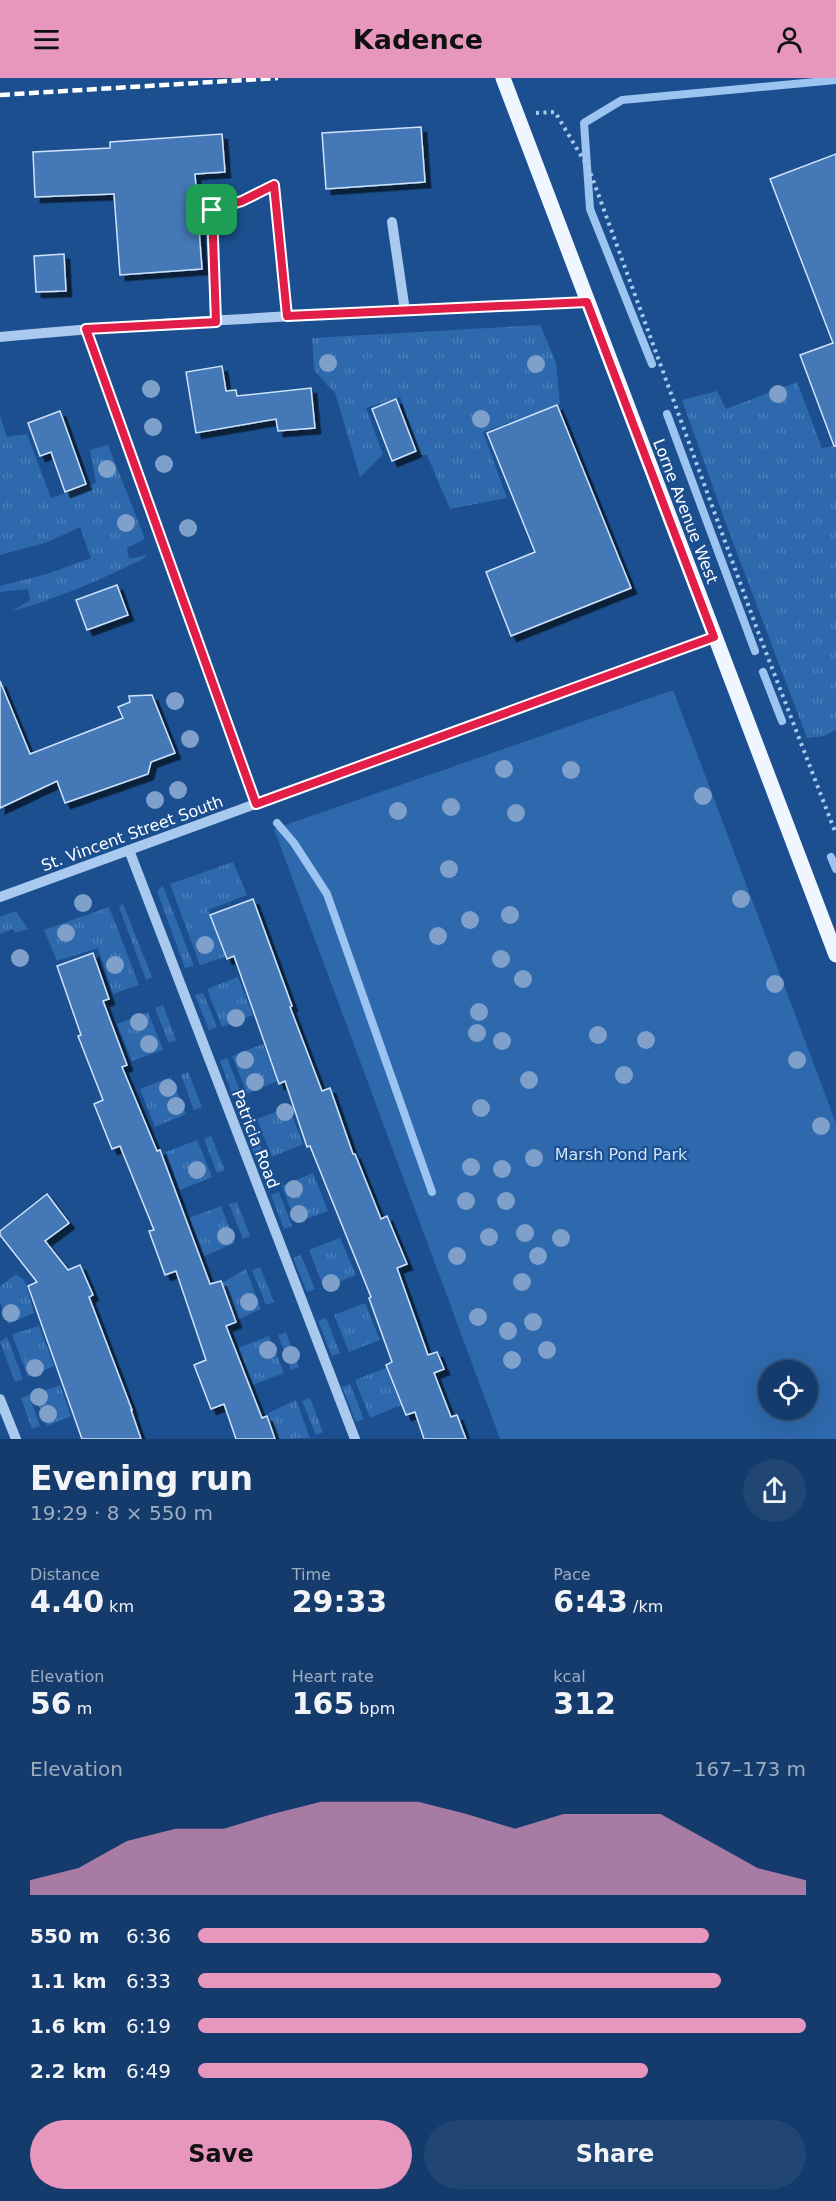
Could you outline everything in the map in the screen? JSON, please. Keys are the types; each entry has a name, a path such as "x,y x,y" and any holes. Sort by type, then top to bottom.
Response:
{"main road":[{"name":"Lorne Avenue West","path":"503,78 836,955"}],"street":[{"path":"216,322 212,210 242,201 274,185 287,316"},
{"path":"392,222 405,311"},
{"path":"0,337 287,316 587,302"},
{"path":"86,329 256,804"},
{"name":"St. Vincent Street South","path":"0,897 714,637"},
{"name":"Patricia Road","path":"129,850 355,1439"},
{"path":"0,1399 16,1439"}],"path":[{"path":"517,115 555,112 589,169 757,629 836,834"}],"green space":[{"path":"540,325 556,362 560,404 483,432 507,498 450,509 427,455 420,455 400,397 366,408 383,454 360,477 335,393 314,370 312,338"},
{"path":"797,382 822,448 836,446 836,730 824,736 807,738 682,400 717,391 726,409"},
{"path":"0,416 7,437 27,434 51,498 96,483 90,450 108,445 145,539 127,548 129,559 147,555 145,558 79,588 12,611 30,600 28,589 0,592 0,586 47,574 91,558 80,527 48,542 0,555"},
{"name":"Marsh Pond Park","path":"673,690 836,1123 836,1439 500,1439 274,829"},
{"path":"233,862 247,895 208,910 225,957 200,965 170,884"},
{"path":"163,886 194,966 185,968 157,891"},
{"path":"123,904 152,977 146,980 119,907"},
{"path":"109,907 139,985 113,994 98,948 57,961 44,930"},
{"path":"16,911 28,929 15,933 13,929 0,934 0,917"},
{"path":"238,977 253,1015 222,1027 207,989"},
{"path":"203,993 217,1027 209,1030 195,995"},
{"path":"163,1005 176,1040 169,1043 155,1008"},
{"path":"148,1012 163,1050 132,1061 117,1024"},
{"path":"263,1044 278,1081 247,1094 232,1056"},
{"path":"227,1058 241,1093 233,1096 220,1061"},
{"path":"188,1072 202,1107 194,1110 181,1075"},
{"path":"171,1077 186,1114 155,1127 140,1089"},
{"path":"289,1107 303,1144 272,1157 257,1119"},
{"path":"252,1125 266,1159 258,1162 244,1128"},
{"path":"211,1136 225,1170 217,1173 204,1139"},
{"path":"197,1140 212,1177 180,1190 166,1152"},
{"path":"313,1173 328,1211 296,1223 282,1186"},
{"path":"279,1192 292,1226 284,1229 271,1195"},
{"path":"237,1202 250,1236 243,1239 229,1204"},
{"path":"221,1206 235,1243 204,1256 189,1218"},
{"path":"340,1238 356,1275 324,1288 309,1250"},
{"path":"301,1255 315,1289 307,1292 293,1258"},
{"path":"260,1267 274,1302 266,1305 252,1270"},
{"path":"246,1269 261,1309 237,1320 222,1283"},
{"path":"16,1274 25,1281 34,1313 8,1324 0,1302 0,1286"},
{"path":"365,1303 380,1340 349,1352 334,1315"},
{"path":"326,1318 340,1353 332,1356 318,1321"},
{"path":"39,1326 54,1366 28,1377 12,1334"},
{"path":"286,1332 299,1367 291,1370 278,1335"},
{"path":"269,1336 284,1373 253,1385 238,1348"},
{"path":"7,1337 23,1379 15,1382 0,1342"},
{"path":"386,1368 401,1405 370,1418 355,1380"},
{"path":"350,1384 364,1419 356,1422 342,1387"},
{"path":"60,1385 71,1416 47,1426 34,1394"},
{"path":"29,1395 40,1426 32,1429 21,1398"},
{"path":"310,1398 323,1432 316,1435 302,1401"},
{"path":"296,1400 310,1438 278,1439 268,1413"}],"building":[{"path":"421,127 425,182 326,189 322,133"},
{"path":"222,134 225,172 195,174 202,269 120,275 114,194 35,197 33,152 110,148 110,142"},
{"path":"836,154 836,446 834,446 800,355 833,343 770,179"},
{"path":"64,254 66,291 36,292 34,256"},
{"path":"222,366 226,391 236,390 237,396 311,388 315,428 278,431 276,419 196,433 186,372"},
{"path":"396,399 416,451 392,461 372,409"},
{"path":"557,405 631,588 511,636 486,572 535,552 487,433"},
{"path":"60,411 86,484 65,492 51,452 40,456 28,423"},
{"path":"117,585 128,615 87,630 76,600"},
{"path":"0,681 30,754 123,718 118,707 130,702 129,696 152,695 175,753 151,762 148,774 65,803 57,781 0,808"},
{"path":"253,899 322,1091 330,1088 353,1154 355,1154 381,1219 387,1216 407,1264 397,1268 428,1355 437,1352 444,1369 434,1373 451,1417 457,1415 466,1439 424,1439 415,1412 406,1415 386,1365 392,1362 369,1298 371,1297 310,1146 307,1147 285,1081 279,1084 234,956 227,959 210,915"},
{"path":"93,953 109,999 103,1001 127,1065 122,1067 157,1151 160,1150 210,1284 221,1281 236,1322 226,1326 262,1418 267,1416 275,1439 236,1439 224,1404 211,1409 194,1365 206,1360 176,1271 165,1275 149,1231 154,1230 120,1146 112,1149 94,1104 103,1100 78,1036 81,1035 57,966"},
{"path":"47,1194 69,1223 45,1241 68,1270 80,1265 93,1295 89,1297 141,1439 82,1439 28,1286 37,1282 0,1235 0,1231"}],"waterway":[{"path":"652,364 590,209 584,123 622,100 836,80"},
{"path":"667,414 755,651"},
{"path":"763,672 782,721"},
{"path":"277,823 294,843 327,894 432,1192"},
{"path":"831,857 836,869"}],"railway":[{"path":"0,95 278,78"}],"route":[{"path":"274,185 287,316 587,302 714,637 256,804 86,329 216,322 212,210 242,201 274,185"}]}
